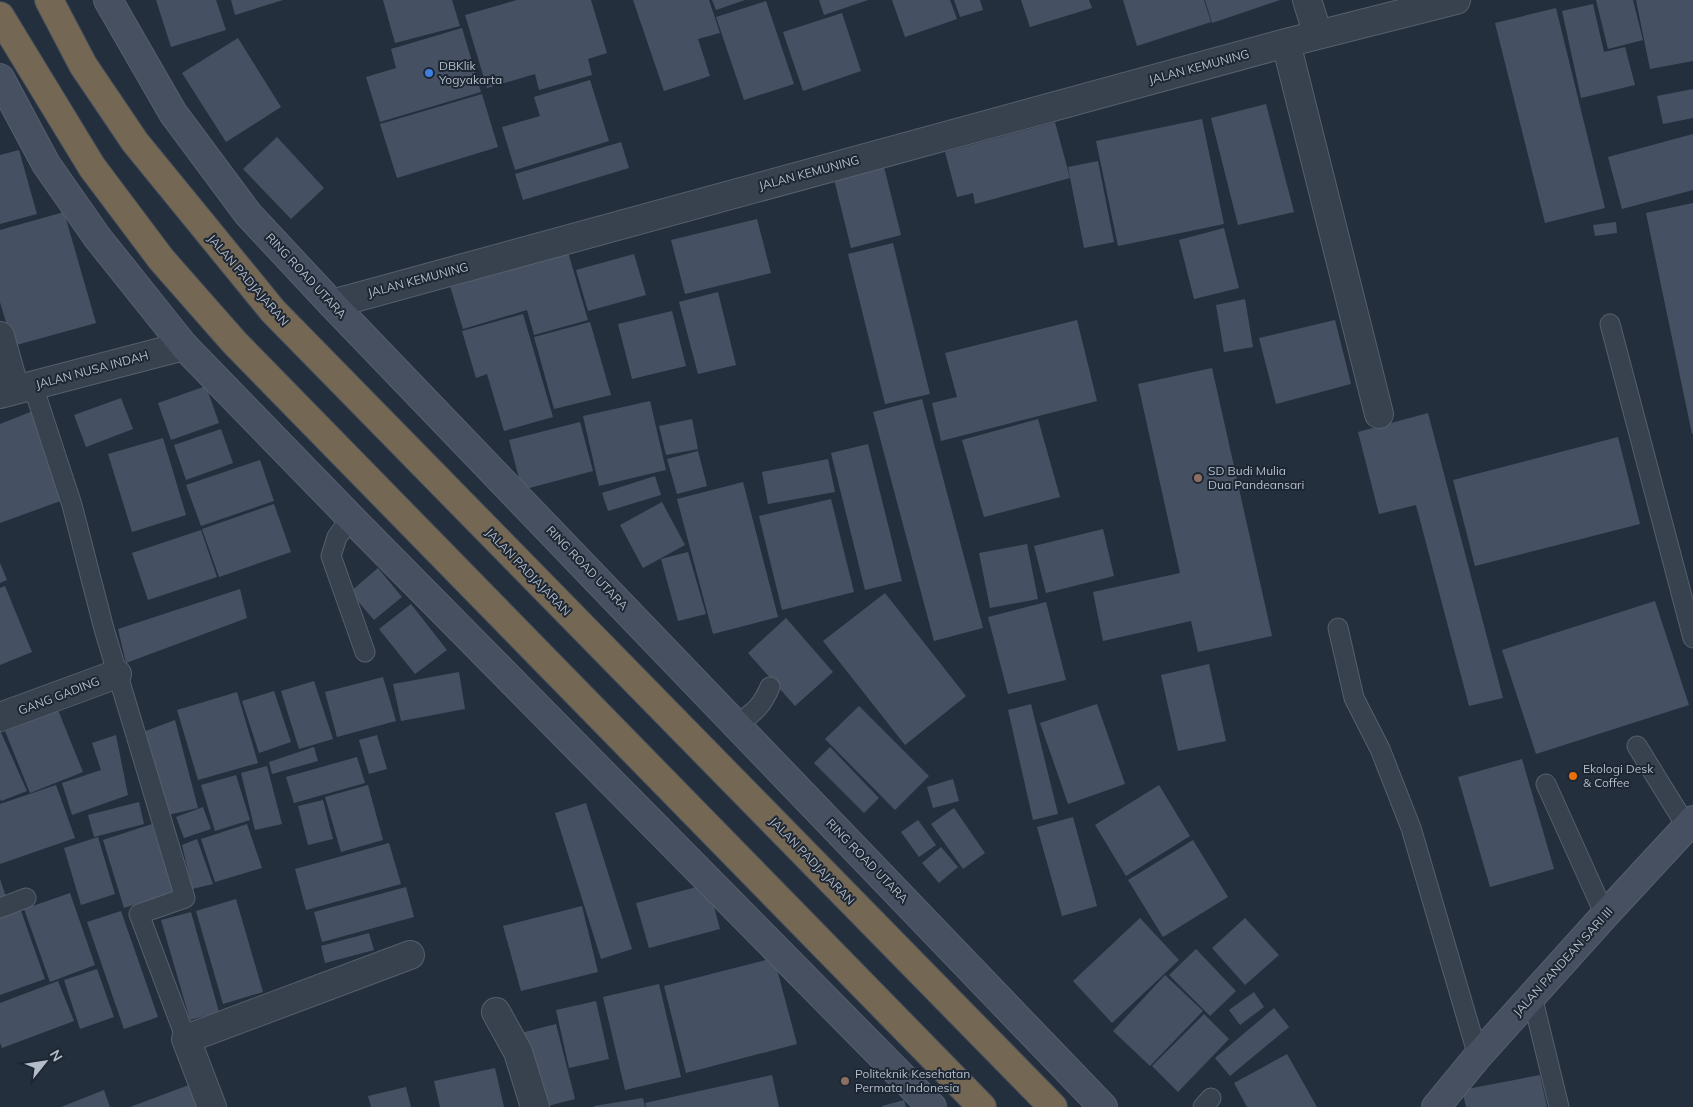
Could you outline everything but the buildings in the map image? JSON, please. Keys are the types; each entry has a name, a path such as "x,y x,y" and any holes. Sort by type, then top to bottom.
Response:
{"highway":[{"name":"JALAN PADJAJARAN","path":"49,0 83,65 135,142 273,311 1053,1107"},
{"path":"0,16 92,167 161,259 234,342 982,1107"}],"street":[{"name":"RING ROAD UTARA","path":"108,0 173,113 248,214 332,304 1103,1107"},
{"path":"1307,0 1318,35"},
{"name":"JALAN KEMUNING","path":"332,304 1286,43 1456,0"},
{"path":"1286,43 1379,414"},
{"path":"0,78 46,164 97,237 184,346 932,1107"},
{"path":"0,336 16,390"},
{"name":"JALAN NUSA INDAH","path":"16,390 184,346"},
{"name":"GANG GADING","path":"0,717 117,674"},
{"name":"JALAN PANDEAN SARI III","path":"1436,1107 1478,1056 1690,824"},
{"path":"212,1107 186,1039 410,955"},
{"path":"496,1012 518,1052 535,1107"}],"lane":[{"path":"1610,324 1693,638"},
{"path":"16,390 72,505 117,674 186,898 139,914 186,1039"},
{"path":"351,518 337,537 331,556 364,652"},
{"path":"1338,628 1354,698 1380,749 1411,828 1478,1056"},
{"path":"736,724 757,710 770,687"},
{"path":"1637,746 1690,824"},
{"path":"1546,784 1605,915"},
{"path":"0,908 26,898"},
{"path":"1532,996 1558,1107"}],"place":[{"name":"DBKlik Yogyakarta","path":"429,73"},
{"name":"SD Budi Mulia Dua Pandeansari","path":"1198,478"},
{"name":"Ekologi Desk & Coffee","path":"1573,776"},
{"name":"Politeknik Kesehatan Permata Indonesia","path":"845,1081"}]}
